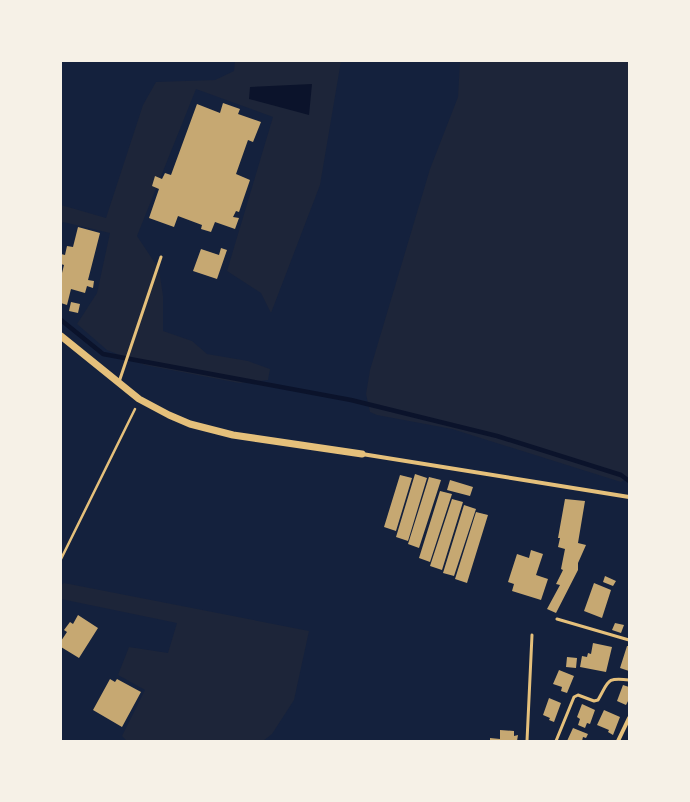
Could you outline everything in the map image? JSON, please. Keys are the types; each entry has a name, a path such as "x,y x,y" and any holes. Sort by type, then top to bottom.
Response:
{"street":[{"path":"61,336 140,399 169,415 210,431 629,497"},
{"path":"618,741 629,718"}],"lane":[{"path":"119,383 161,257"},
{"path":"557,619 629,640"},
{"path":"527,741 532,635"},
{"path":"556,741 574,697 578,695 594,701 598,700 610,680 614,678 629,680"}],"path":[{"path":"61,559 140,399"}],"shaded area":[{"path":"235,61 341,61 320,185 271,313 261,293 227,271 273,117 196,89 137,236 159,269 163,296 163,331 192,341 207,354 248,361 270,369 268,380 239,383 145,365 107,350 77,324 97,293 110,233 63,222 61,225 61,205 106,218 143,105 156,82 215,80 234,71"},
{"path":"460,61 629,61 629,477 621,482 452,429 377,415 370,412 366,394 370,370 430,169 458,97"},
{"path":"312,84 309,115 249,99 250,87"},
{"path":"64,583 309,631 294,700 272,734 263,741 127,741 122,736 145,690 118,675 129,647 168,653 177,623 61,599 61,585"}],"building":[{"path":"223,103 240,109 238,114 261,122 253,142 248,140 236,174 250,180 239,212 236,211 233,217 239,218 235,229 215,222 211,232 201,229 202,225 178,216 174,227 149,218 159,189 152,186 155,176 162,179 165,173 171,175 197,104 220,113"},
{"path":"78,227 100,233 88,280 94,281 93,288 87,286 85,293 71,289 67,305 61,303 61,277 64,265 61,264 61,254 65,255 67,246 73,247"},
{"path":"221,248 227,250 217,279 193,271 201,249 219,255"},
{"path":"71,302 80,304 78,313 69,311"},
{"path":"415,474 427,478 408,541 396,537"},
{"path":"400,475 412,478 396,531 384,527"},
{"path":"429,477 441,480 419,548 408,544"},
{"path":"450,480 473,487 470,496 447,490"},
{"path":"440,491 452,494 430,562 419,558"},
{"path":"452,499 463,502 442,570 430,566"},
{"path":"565,499 585,501 578,543 586,545 578,563 578,570 556,613 547,609 560,585 556,584 563,570 561,569 565,549 558,547 560,538 558,538"},
{"path":"464,505 476,509 454,576 443,573"},
{"path":"476,512 488,515 467,583 455,579"},
{"path":"531,550 543,554 536,575 548,579 541,600 512,591 514,584 508,582 517,554 529,558"},
{"path":"605,576 616,581 613,586 603,582"},
{"path":"594,583 611,590 602,618 584,611"},
{"path":"78,615 98,628 79,658 61,647 61,641 67,632 64,630 70,622 73,624"},
{"path":"615,623 624,625 621,633 612,630"},
{"path":"593,643 612,647 606,672 580,667 582,656 587,657 588,653 591,654"},
{"path":"627,646 629,646 629,671 620,668"},
{"path":"567,657 577,658 576,668 566,667"},
{"path":"559,670 574,676 567,693 561,691 562,687 553,684"},
{"path":"110,679 115,682 117,679 141,692 122,727 93,710"},
{"path":"623,685 629,687 629,699 626,705 617,701"},
{"path":"549,698 561,703 554,722 549,720 550,718 543,715"},
{"path":"582,704 595,710 590,724 587,723 585,728 578,725 580,719 577,717"},
{"path":"604,710 620,717 613,735 608,732 609,730 597,725"},
{"path":"573,728 588,734 586,738 583,737 582,741 567,741"},
{"path":"500,730 514,731 514,736 518,735 517,741 490,741 490,738 500,739"}],"waterway":[{"path":"61,320 103,354 351,400 497,436 621,475 629,481"}]}
